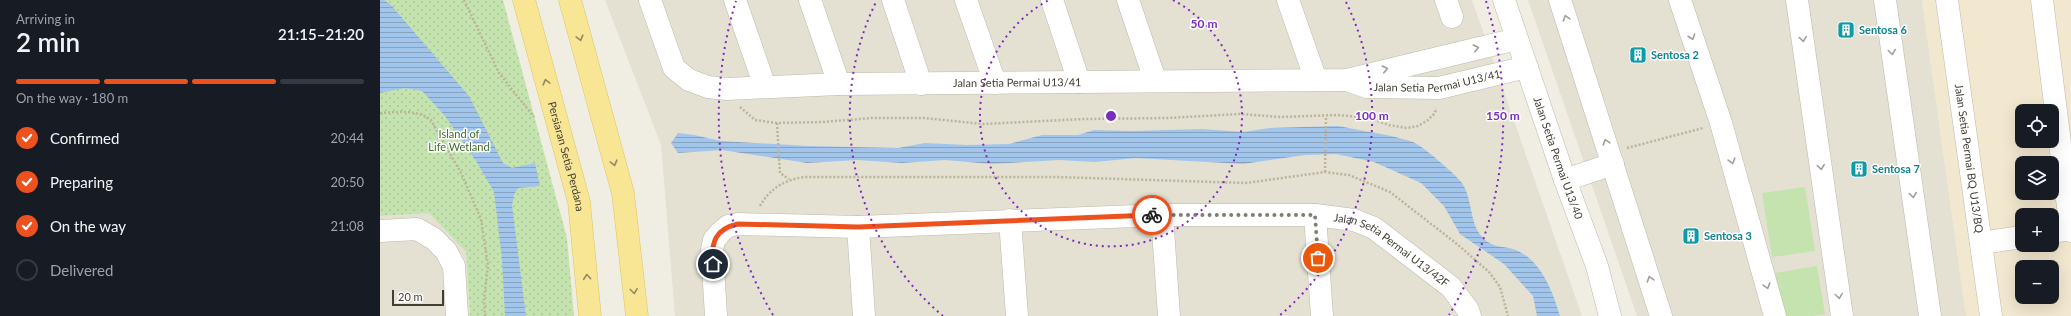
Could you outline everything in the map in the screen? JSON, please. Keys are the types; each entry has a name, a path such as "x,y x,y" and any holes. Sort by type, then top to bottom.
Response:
{"main road":[{"name":"Persiaran Setia Perdana","path":"524,0 580,202 590,316"},
{"path":"570,0 623,193 637,316"}],"street":[{"name":"Jalan Setia Permai U13/41","path":"650,0 674,68 689,80 708,87 727,89 839,84 1155,80 1347,80 1517,38"},
{"path":"735,0 765,87"},
{"path":"810,0 839,84"},
{"path":"893,0 920,84"},
{"path":"966,0 995,83"},
{"path":"1052,0 1079,82"},
{"path":"1128,0 1155,80"},
{"path":"1288,0 1316,80"},
{"name":"Jalan Setia Permai U13/40","path":"1504,0 1565,180 1597,266 1610,316"},
{"path":"1560,0 1661,316"},
{"path":"1680,0 1721,123 1776,316"},
{"path":"1797,0 1842,316"},
{"path":"1885,0 1930,316"},
{"name":"Jalan Setia Permai BQ U13/BQ","path":"1948,0 1991,316"},
{"path":"2042,0 2071,230 2059,231"},
{"name":"Jalan Setia Permai U13/41","path":"1347,80 1367,87 1439,88 1527,67"},
{"path":"1565,180 1612,159"},
{"path":"1162,215 1168,316"},
{"name":"Jalan Setia Permai U13/42F","path":"716,316 712,250 714,240 728,226 738,224 858,227 1162,215 1315,215 1354,220 1374,228 1451,287 1468,310 1470,316"},
{"path":"1315,215 1322,316"},
{"path":"1010,220 1017,316"},
{"path":"858,227 864,316"},
{"path":"380,231 417,229 434,238 446,251 454,266 457,316"},
{"path":"1981,243 2015,238"}],"path":[{"path":"464,0 499,73 536,118"},
{"path":"727,89 741,109 755,120 777,123 823,122 872,118 924,118 984,124 1240,114 1280,117 1326,116 1369,118 1389,125 1407,128 1418,126 1435,113 1439,88"},
{"path":"380,113 411,112 424,115 431,120 460,173 480,219 488,266 484,299 485,316"},
{"path":"1326,116 1326,172"},
{"path":"777,123 780,173 789,179"},
{"path":"1612,159 1721,123"}],"shaded area":[{"path":"605,0 1472,0 1582,316 675,316 661,145"},
{"path":"1528,0 1922,0 1966,316 1637,316"},
{"path":"1922,0 2071,0 2071,316 1966,316"},
{"path":"429,213 466,252 470,316 380,316 380,216"}],"green space":[{"name":"Island of Life Wetland","path":"380,0 503,0 567,238 574,316 470,316 466,252 429,213 380,216"},
{"path":"1805,187 1815,251 1772,257 1762,193"},
{"path":"1817,266 1825,314 1813,316 1782,316 1775,273"}],"water":[{"path":"380,0 384,0 391,5 469,96 503,163 512,168 535,163 540,186 518,188 514,195 512,205 526,316 505,316 502,259 494,192 476,161 445,116 422,91 405,88 380,93"},
{"path":"1338,126 1413,142 1439,161 1462,183 1468,196 1475,225 1482,237 1486,241 1496,246 1518,251 1534,263 1540,270 1550,288 1560,316 1537,316 1533,296 1504,264 1460,234 1444,206 1421,183 1374,162 1336,154 1305,155 1243,164 1136,158 1095,162 1059,160 991,164 945,160 902,163 857,160 807,163 722,150 678,153 671,143 678,133 721,141 809,146 898,148 925,143 967,145 1009,144 1042,135 1078,135 1094,130 1132,131 1202,129 1243,132 1270,128"}],"way so far":[{"path":"1152,215 1315,215 1318,258"}],"place":[{"name":"Sentosa 6","path":"1846,30"},
{"name":"Sentosa 2","path":"1638,55"},
{"name":"Sentosa 7","path":"1859,169"},
{"name":"Sentosa 3","path":"1691,236"}],"route":[{"path":"713,264 712,250 714,240 728,226 738,224 858,227 1152,215"}]}
